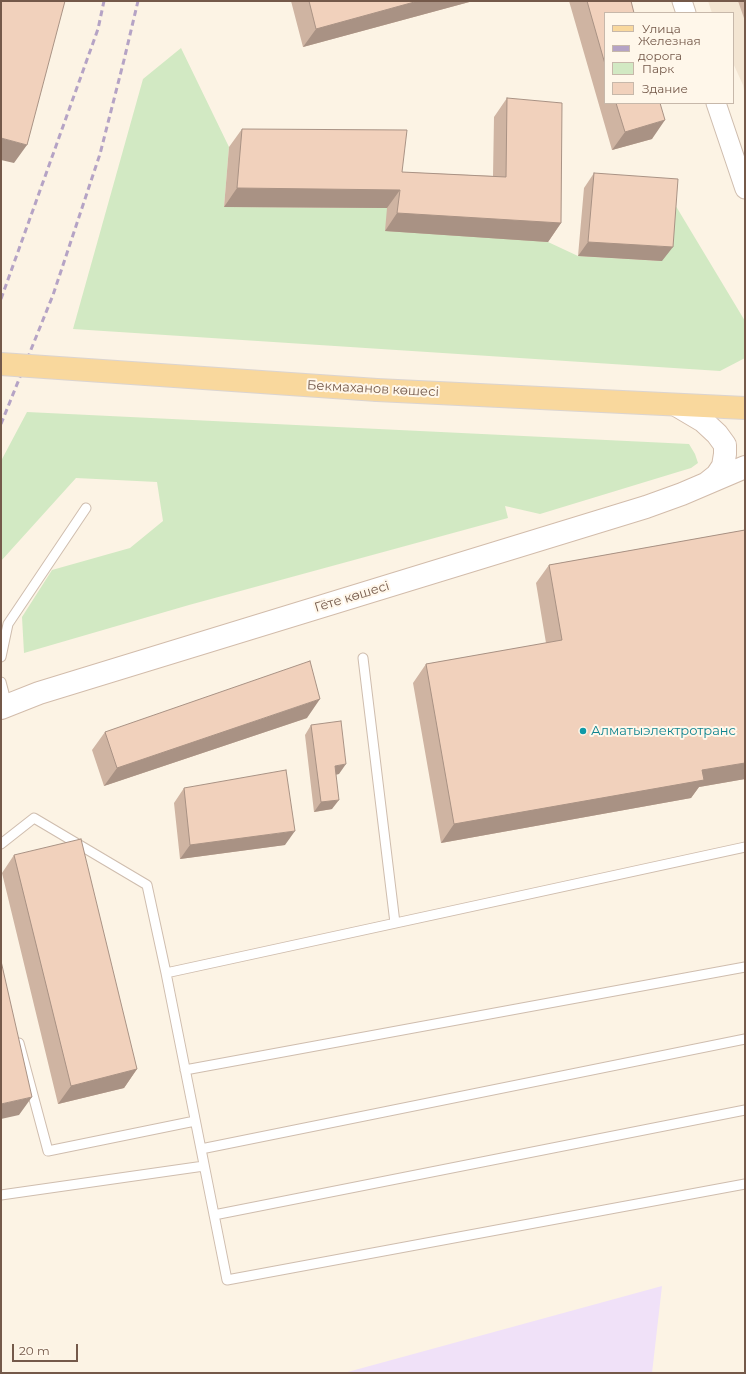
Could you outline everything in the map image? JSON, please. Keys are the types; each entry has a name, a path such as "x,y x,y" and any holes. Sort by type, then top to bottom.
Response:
{"main road":[{"name":"Бекмаханов көшесі","path":"1,364 377,390 745,408"},
{"path":"676,405 703,421 725,444 723,466 716,475 703,485"},
{"name":"Гёте көшесі","path":"4,706 39,693 646,507 682,494 745,467"}],"street":[{"path":"682,1 686,12"},
{"path":"716,104 745,189"}],"lane":[{"path":"1,657 8,624 86,508"},
{"path":"363,658 395,923"},
{"path":"1,682 4,706"},
{"path":"1,844 34,818 147,885 227,1280 745,1184"},
{"path":"166,973 745,847"},
{"path":"185,1070 745,968"},
{"path":"17,1035 48,1151 196,1121"},
{"path":"201,1149 745,1039"},
{"path":"214,1215 745,1110"},
{"path":"1,1195 204,1166"}],"shaded area":[{"path":"708,1 745,1 745,96 743,85 734,65 734,12 712,12"},
{"path":"662,1286 652,1373 344,1373"}],"green space":[{"path":"181,48 229,147 224,207 387,208 548,242 578,256 662,261 668,193 745,321 745,358 720,371 73,329 143,79"},
{"path":"27,412 689,444 698,463 691,468 540,514 505,506 508,518 189,605 24,653 22,617 52,570 130,548 163,521 157,482 76,478 1,561 1,461"}],"building":[{"path":"1,1 65,1 27,145 1,138"},
{"path":"309,1 418,1 316,29"},
{"path":"587,1 631,1 634,12 604,12 604,60"},
{"path":"507,98 562,103 561,223 397,213 400,190 237,188 242,129 407,130 402,172 506,177"},
{"path":"616,104 660,104 665,120 625,132"},
{"path":"594,173 678,179 673,247 588,242"},
{"name":"Алматыэлектротранс","path":"745,530 745,763 702,770 704,780 454,824 426,664 562,640 549,565"},
{"path":"310,661 320,699 117,768 105,732"},
{"path":"341,721 346,764 335,766 339,800 321,802 311,725"},
{"path":"286,770 295,831 190,845 184,788"},
{"path":"81,839 137,1069 71,1086 14,855"},
{"path":"1,961 32,1097 1,1104"}],"railway":[{"path":"1,299 98,29 104,1"},
{"path":"1,424 53,295 100,154 138,1"}],"place":[{"name":"Алматыэлектротранс","path":"583,731"}]}
